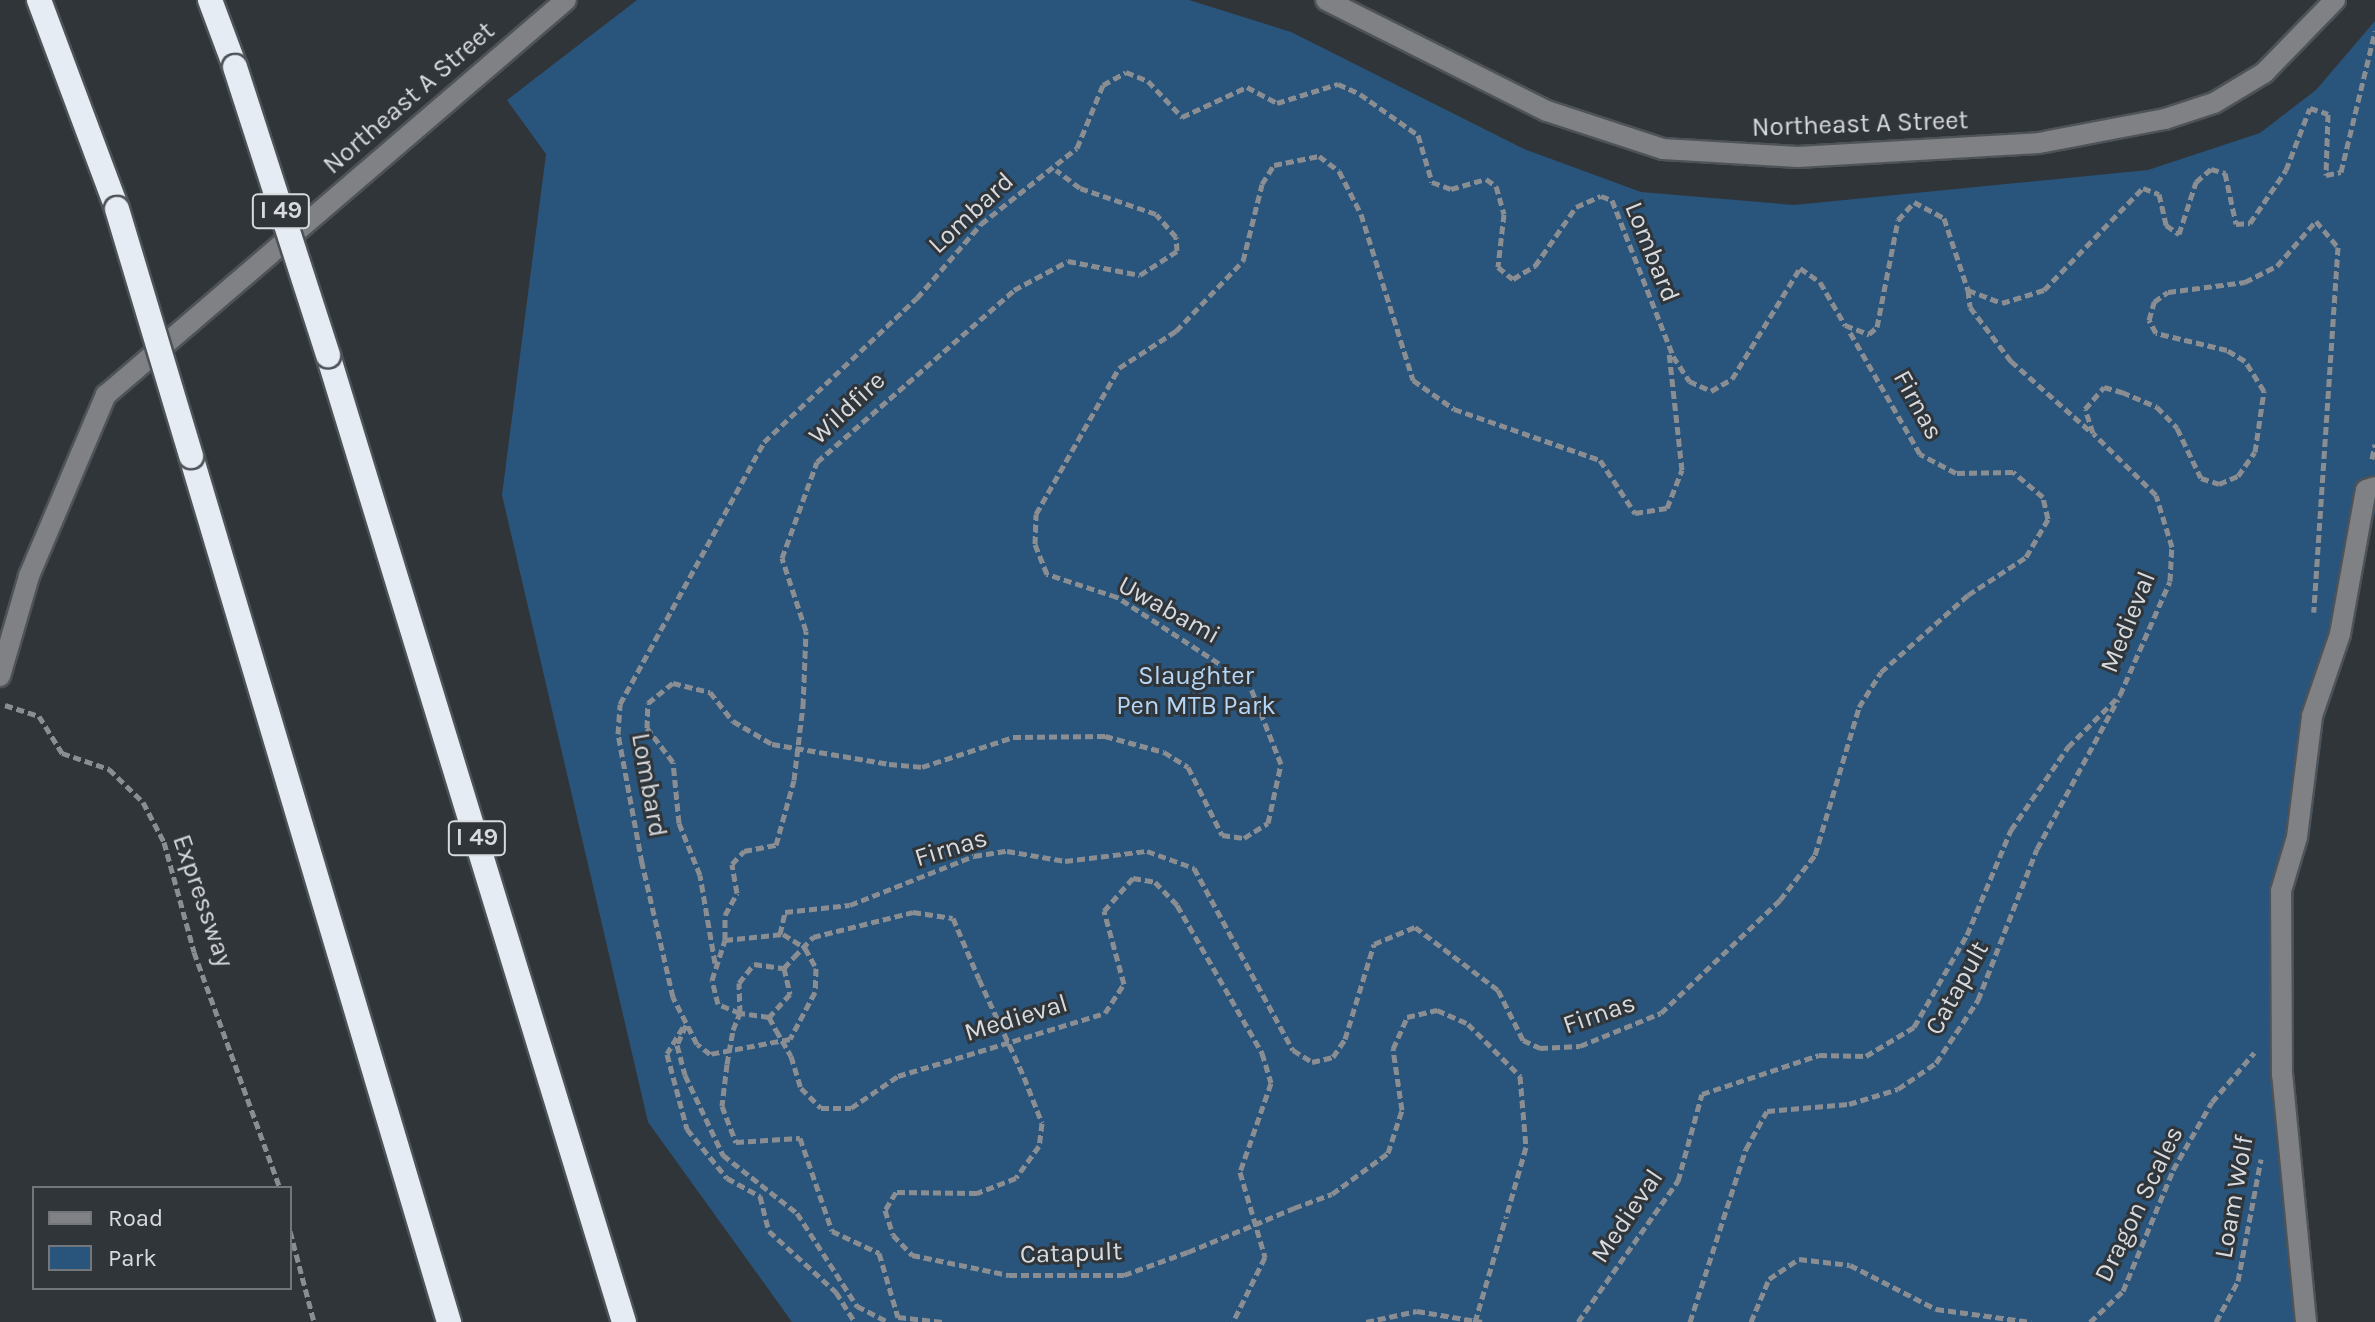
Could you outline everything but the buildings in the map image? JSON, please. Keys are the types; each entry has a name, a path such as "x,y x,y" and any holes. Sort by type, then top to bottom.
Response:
{"highway":[{"path":"39,0 117,209 449,1322"},
{"name":"I 49","path":"210,0 235,67 328,355 624,1322"}],"street":[{"name":"Northeast A Street","path":"1326,0 1547,111 1663,149 1798,157 2039,143 2165,119 2214,103 2264,73 2335,0"},
{"name":"Northeast A Street","path":"0,676 39,551 106,395 560,1"},
{"path":"2306,1322 2279,1027 2281,891 2297,837 2312,716 2340,634 2366,490 2375,487"}],"path":[{"path":"1845,325 1869,334 1884,316 1898,220 1914,202 1944,218 1968,290 2002,303 2044,290 2143,188 2159,194 2166,225 2179,234 2196,182 2211,169 2229,182 2236,224 2250,223 2286,170 2310,108 2328,114 2326,175 2341,172 2375,31"},
{"name":"Lombard","path":"780,934 805,948 816,968 815,992 790,1039 710,1054 687,1024 673,997 618,734 625,690 764,442 917,298 981,224 1056,170 1077,148 1103,85 1126,72 1148,81 1182,117 1247,87 1277,103 1338,84 1418,135 1432,182 1442,188 1472,178 1496,186 1504,214 1498,267 1513,279 1535,266 1576,207 1601,196 1612,200 1668,345 1689,381 1722,388 1800,268 1820,282 1845,325"},
{"name":"Uwabami","path":"715,968 700,875 679,823 673,762 647,728 648,703 673,683 692,684 751,735 798,751 922,767 1013,737 1105,736 1164,752 1188,767 1222,835 1244,838 1268,823 1281,764 1249,683 1117,597 1047,574 1035,544 1036,514 1119,368 1176,331 1243,261 1262,184 1285,160 1319,156 1352,191 1413,380 1454,409 1600,460 1635,513 1667,508 1682,470 1668,345"},
{"name":"Wildfire","path":"725,940 725,915 737,893 732,864 744,851 776,845 794,780 803,706 806,631 782,558 817,462 1014,290 1068,261 1140,275 1177,251 1176,237 1156,214 1080,188 1056,170"},
{"path":"2093,433 2085,409 2104,387 2122,392 2157,407 2177,428 2201,478 2219,484 2238,476 2255,452 2264,391 2245,361 2227,350 2156,333 2149,320 2154,302 2168,292 2245,282 2277,266 2316,221 2330,230 2338,247 2323,398 2316,625"},
{"name":"Medieval","path":"1578,1322 1678,1181 1702,1094 1819,1055 1866,1056 1914,1027 1967,935 2011,830 2061,756 2120,695 2170,581 2172,547 2156,495 2093,433 2011,361 1970,307 1968,290"},
{"name":"Firnas","path":"780,934 785,912 850,905 974,856 1007,851 1065,861 1147,851 1194,868 1293,1050 1312,1062 1333,1057 1345,1039 1374,944 1415,927 1498,990 1523,1040 1540,1048 1580,1046 1661,1013 1780,900 1815,855 1859,707 1881,672 1968,595 2026,557 2048,519 2043,497 2013,472 1956,473 1920,454 1892,394 1845,325"},
{"name":"Catapult","path":"1690,1322 1746,1149 1767,1111 1849,1104 1898,1089 1936,1063 1978,1000 2037,849 2091,761 2120,695"},
{"name":"Expressway","path":"0,703 39,716 62,753 109,769 143,802 164,842 194,952 279,1186"},
{"name":"Medieval","path":"769,1017 791,1056 801,1088 821,1108 851,1108 898,1076 1105,1013 1124,984 1104,911 1133,878 1155,882 1185,919 1262,1053 1271,1083 1240,1172 1265,1257 1233,1322"},
{"name":"Catapult","path":"784,968 813,937 913,912 953,918 1042,1123 1039,1146 1016,1178 977,1193 896,1192 885,1210 893,1235 912,1255 1009,1275 1124,1275 1332,1194 1388,1153 1402,1110 1393,1049 1407,1017 1437,1010 1468,1024 1520,1076 1526,1147 1475,1322"},
{"path":"780,934 725,940 715,968 718,1004 740,1013 769,1017 790,994 784,968 754,964 739,983 740,1013 733,1030 722,1106 736,1142 800,1138 832,1231 879,1253 898,1317 943,1322"},
{"path":"687,1024 667,1054 687,1129 727,1178 760,1196 769,1231 836,1292 855,1322"},
{"path":"687,1024 677,1045 685,1075 723,1155 797,1213 857,1306 888,1322"},
{"name":"Dragon Scales","path":"2090,1322 2123,1291 2173,1170 2212,1102 2279,1027"},
{"name":"Loam Wolf","path":"2216,1322 2238,1281 2264,1151"},
{"path":"292,1239 314,1322"},
{"path":"1751,1322 1769,1279 1799,1259 1850,1265 1936,1309 2031,1322"},
{"path":"1366,1322 1417,1311 1482,1322"}],"green space":[{"name":"Slaughter Pen MTB Park","path":"637,0 1189,0 1291,32 1524,149 1641,192 1794,205 2148,170 2260,133 2316,90 2375,21 2375,512 2349,645 2324,720 2309,841 2294,890 2294,1081 2305,1267 2316,1322 792,1322 648,1122 502,495 546,154 507,100"}]}
